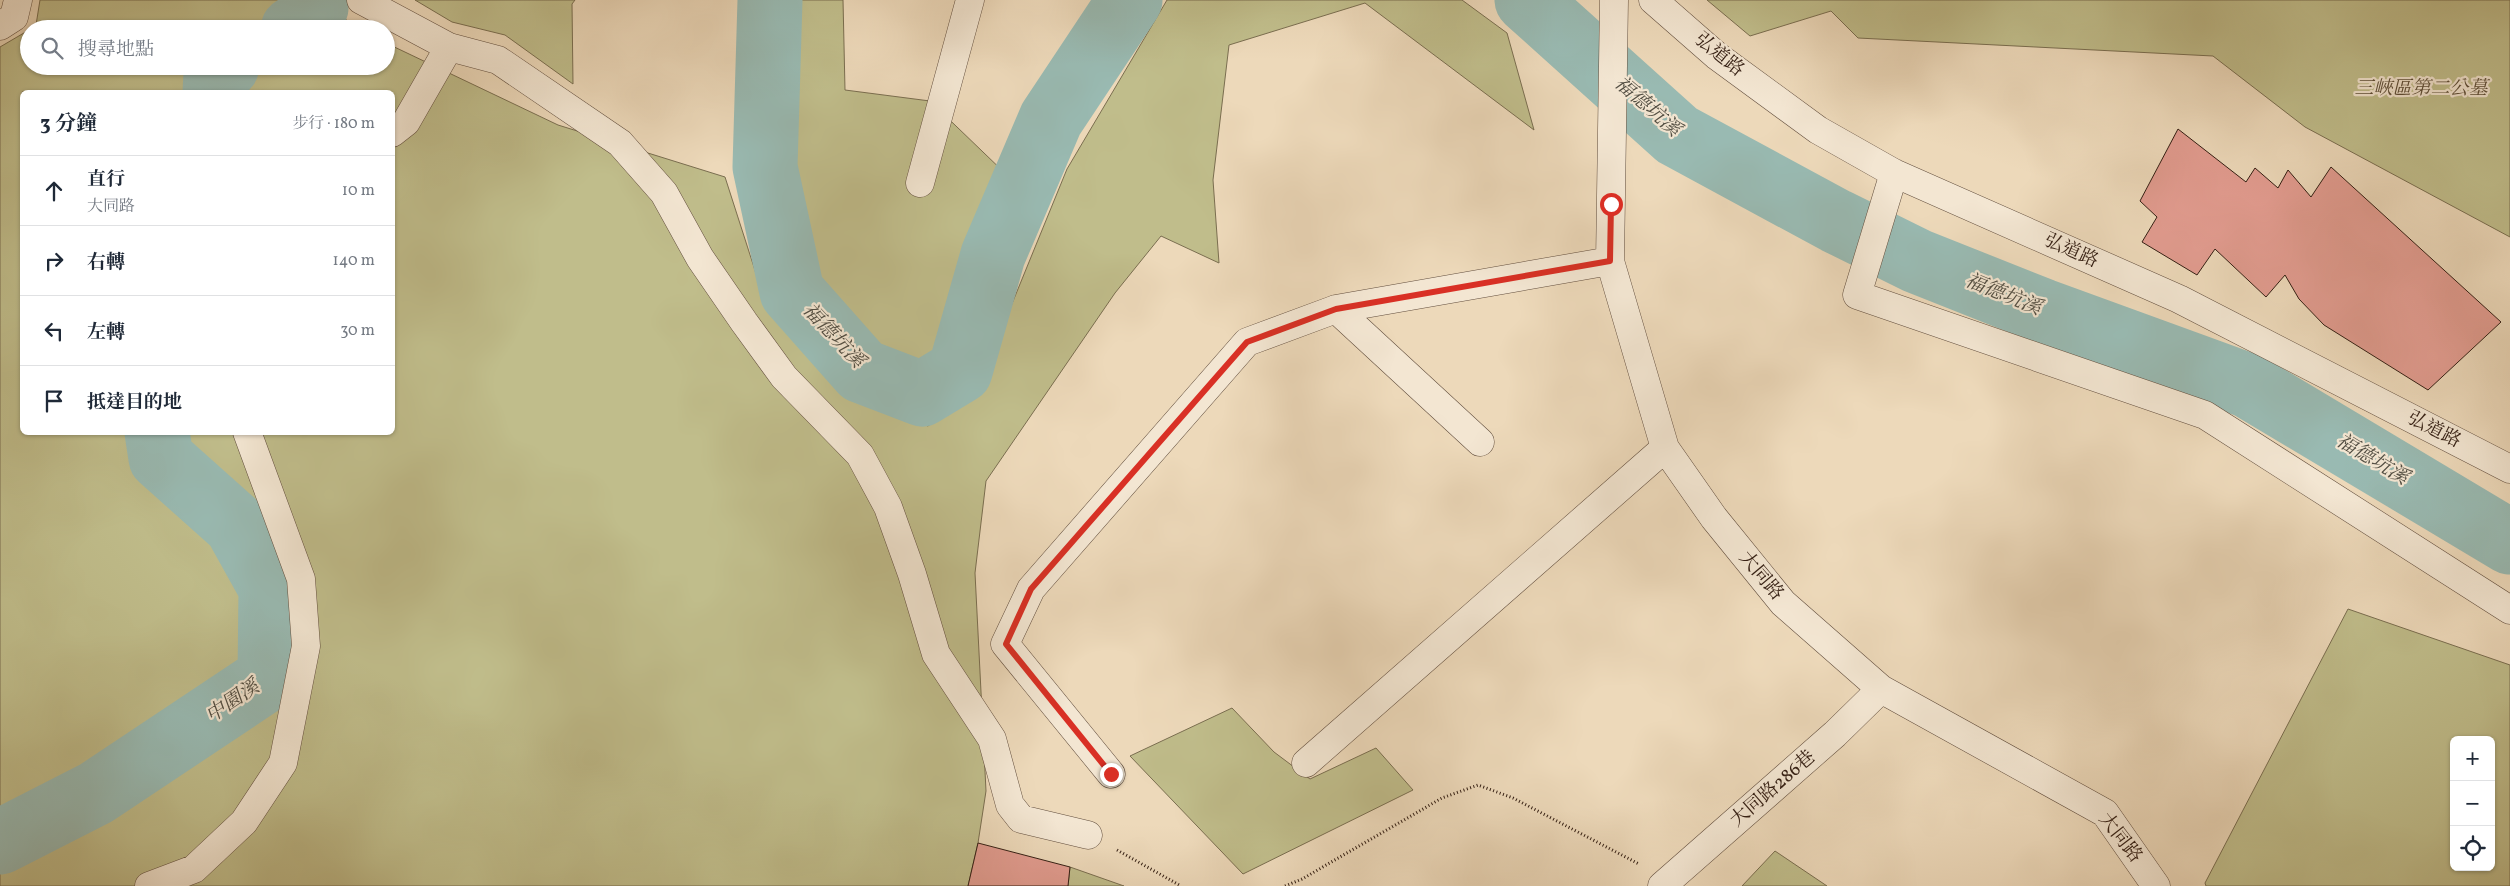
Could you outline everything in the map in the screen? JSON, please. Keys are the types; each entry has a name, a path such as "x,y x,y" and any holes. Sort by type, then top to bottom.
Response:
{"street":[{"path":"0,26 14,17 18,0"},
{"path":"361,0 450,48 498,60 620,143 664,193 700,258 784,377 860,455 888,507 912,574 936,654 992,739 1010,805 1021,819 1088,835"},
{"path":"920,183 970,0"},
{"name":"大同路","path":"1614,0 1610,261 1665,448 1714,518 1783,603 1881,689 2105,813 2156,886"},
{"name":"弘道路","path":"1653,0 1717,56 1818,130 1894,173 2180,299 2510,469"},
{"path":"395,131 406,122 450,48"},
{"path":"1894,173 1857,296 2205,415 2510,610"},
{"path":"1111,774 1006,644 1031,589 1247,342 1336,309 1610,261"},
{"path":"1336,309 1480,442"},
{"path":"149,886 194,869 244,822 283,763 306,646 302,579 249,435"},
{"path":"1306,763 1665,448"},
{"name":"大同路286巷","path":"1666,883 1835,734 1881,689"}],"path":[{"path":"1284,886 1302,879 1442,798 1478,786 1513,798 1666,883"},
{"path":"1088,835 1181,886"}],"green space":[{"path":"40,0 323,0 346,20 37,20"},
{"path":"415,0 575,0 572,4 573,84 505,35 452,22"},
{"path":"794,0 843,0 845,90 930,101 1010,178 970,255 950,343 916,363 874,346 820,276 792,162"},
{"path":"1167,0 1462,0 1507,33 1534,130 1365,3 1229,45 1213,180 1219,263 1161,236 1115,293 986,481 975,573 986,791 978,843 968,886 0,886 0,47 20,35 20,75 395,75 395,47 558,125 725,177 761,289 851,394 928,426 980,382 1067,169"},
{"name":"三峽區第二公墓","path":"1707,0 2510,0 2510,237 2305,127 2213,56 1858,38 1831,11 1750,36"},
{"path":"2348,609 2510,665 2510,886 2206,886 2205,883"},
{"path":"1232,708 1274,752 1310,779 1376,748 1413,790 1243,874 1130,756"},
{"path":"1775,851 1827,886 1742,886"},
{"path":"1070,867 1124,886 1068,886"}],"building":[{"path":"2178,129 2246,182 2255,168 2278,188 2288,170 2311,197 2331,167 2501,322 2428,390 2324,325 2299,299 2285,275 2266,297 2215,249 2197,275 2142,242 2157,217 2140,201"},
{"path":"978,843 1070,867 1068,886 968,886"}],"waterway":[{"name":"福德坑溪","path":"770,0 765,167 792,292 862,371 922,394 960,371 993,255 1051,119 1130,0"},
{"name":"福德坑溪","path":"1527,0 1677,135 1836,221 1917,261 2043,311 2249,386 2510,542"},
{"name":"中園溪","path":"308,20 316,8"},
{"name":"中園溪","path":"215,90 216,75"},
{"name":"中園溪","path":"0,842 96,793 270,677 271,588 236,525 161,458 157,435"}],"route":[{"path":"1111,774 1006,644 1031,589 1247,342 1336,309 1610,261 1611,204"}]}
